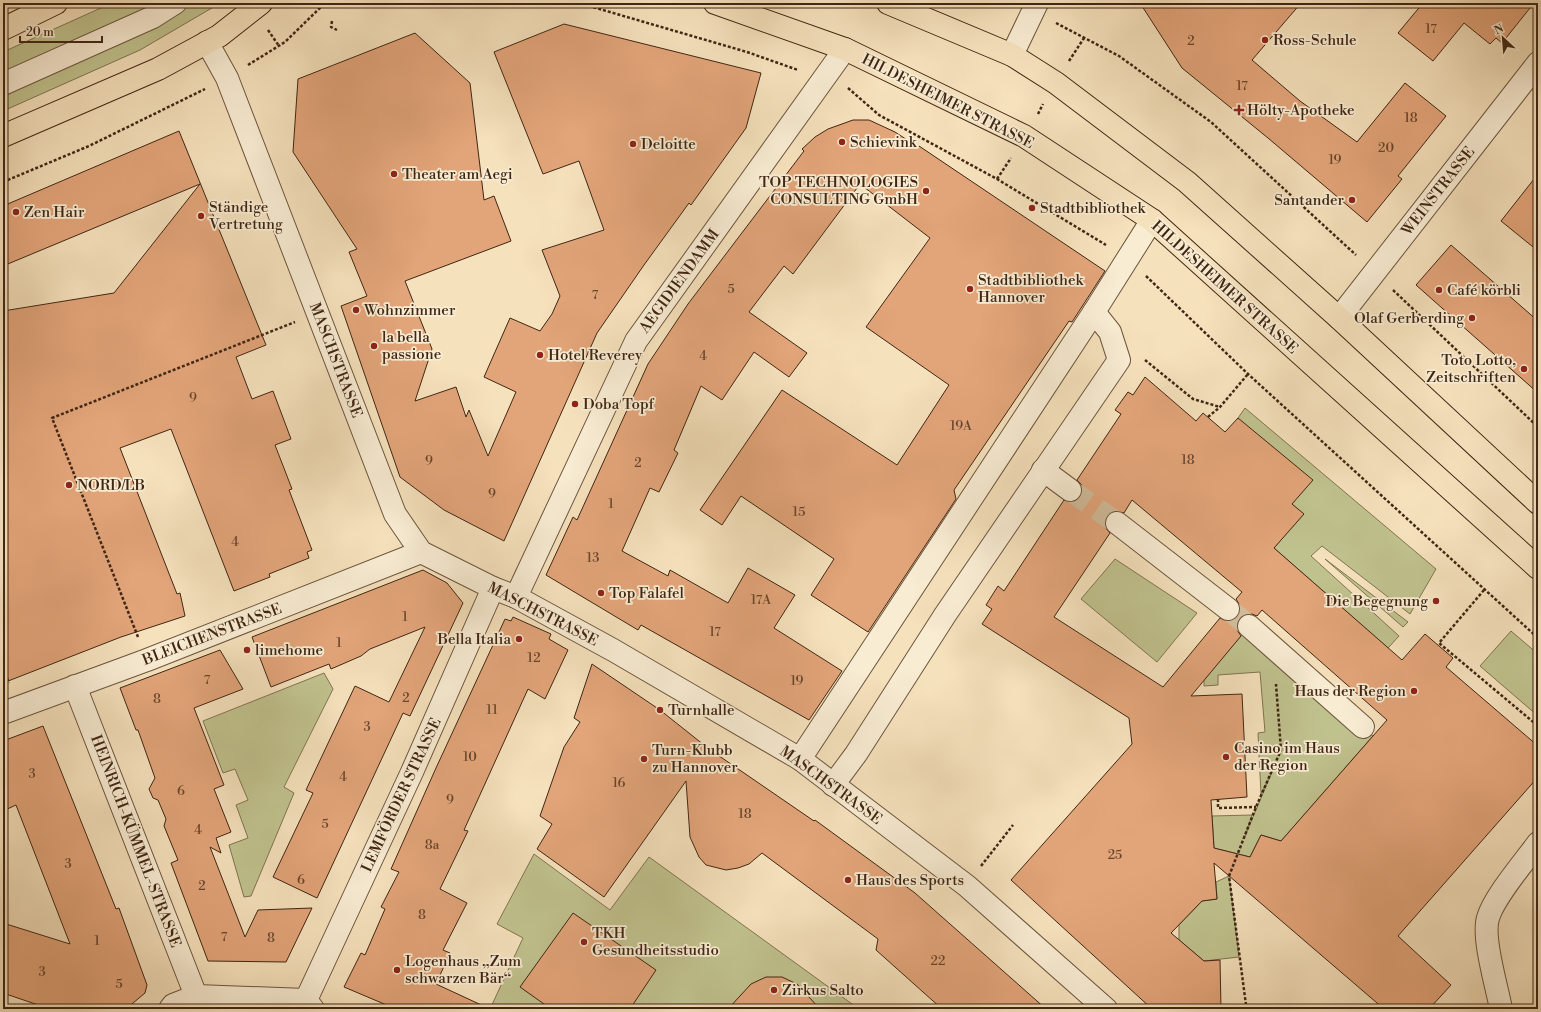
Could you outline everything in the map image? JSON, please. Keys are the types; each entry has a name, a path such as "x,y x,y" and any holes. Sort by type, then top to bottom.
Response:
{"main road":[{"path":"3,29 56,3"},
{"path":"3,136 158,69 219,36 261,3"},
{"name":"HILDESHEIMER STRASSE","path":"714,3 845,49 1024,136 1152,220 1538,568"},
{"path":"888,3 1012,55 1056,83 1187,182 1339,318 1538,503"}],"street":[{"path":"3,84 153,17 175,3"},
{"path":"1012,55 1035,7"},
{"name":"MASCHSTRASSE","path":"207,42 227,78 395,514 421,552 493,588 516,597 613,650 800,759 967,886 1106,1009"},
{"name":"AEGIDIENDAMM","path":"516,597 636,341 845,49"},
{"name":"WEINSTRASSE","path":"1339,318 1538,63"},
{"path":"800,759 1094,312 1152,220"},
{"path":"833,785 856,754 945,615 1043,470 1129,358 1094,312"},
{"path":"1043,470 1070,490"},
{"path":"1117,523 1228,609"},
{"name":"BLEICHENSTRASSE","path":"3,714 147,660 421,552"},
{"name":"LEMFÖRDER STRASSE","path":"170,1009 173,1005 196,996 309,1004 493,588"},
{"path":"1249,626 1364,727"},
{"name":"HEINRICH-KÜMMEL-STRASSE","path":"75,686 196,996"},
{"path":"1501,1009 1487,938 1488,918 1502,893 1538,843"}],"path":[{"path":"3,182 89,146 227,78 285,42 325,3"},
{"path":"1035,7 1084,38 1119,56 1211,122 1374,272 1538,427"},
{"path":"332,21 331,27 337,30"},
{"path":"1066,66 1084,38"},
{"path":"1035,118 1045,100"},
{"path":"997,179 1014,154"},
{"path":"147,660 52,418 318,313"},
{"path":"1129,358 1193,399 1220,407"},
{"path":"1208,418 1220,407 1248,374"},
{"path":"1484,590 1438,644 1538,726"},
{"path":"1246,1005 1229,876 1256,807 1281,750 1273,646"},
{"path":"1218,799 1218,808 1256,807"},
{"path":"967,886 1013,825"}],"green space":[{"path":"112,3 216,3 217,5 140,50 3,111 3,52"},
{"path":"1245,408 1436,569 1410,614 1322,546 1311,556 1399,636 1388,648 1274,548 1303,514 1292,504 1238,418"},
{"path":"1115,559 1197,613 1157,662 1081,599"},
{"path":"1325,559 1408,622 1403,627"},
{"path":"1249,626 1373,736 1281,841 1261,835 1250,857 1214,848 1212,816 1252,815 1245,836 1271,774 1261,794 1258,733 1265,732 1260,672 1218,675 1218,685 1204,686 1204,680"},
{"path":"1511,631 1538,654 1538,716 1480,666"},
{"path":"324,673 333,689 284,787 294,793 251,896 244,897 229,845 248,838 236,805 248,800 235,769 223,773 203,721"},
{"path":"534,854 610,910 649,857 859,1009 490,1009 523,938 497,924"},
{"path":"1229,876 1239,957 1204,961 1179,940 1179,925 1202,901 1217,899 1216,882"}],"building":[{"path":"1140,3 1301,3 1252,60 1300,101 1357,142 1405,83 1446,116 1398,176 1402,179 1367,222 1268,138 1182,68"},
{"path":"1423,3 1534,3 1502,43 1496,38 1490,44 1464,23 1433,61 1398,33"},
{"path":"564,24 761,73 746,128 691,205 689,203 597,333 504,541 444,510 400,477 341,306 367,296 349,252 357,249 293,152 298,79 415,33 470,83 484,200 494,196 511,241 405,281 432,349 415,401 456,387 466,417 469,410 488,456 516,392 484,377 510,318 540,331 552,314 560,296 542,250 604,230 579,161 543,174 494,52"},
{"path":"853,120 869,120 895,132 918,147 919,146 1105,271 1072,322 1069,321 954,490 956,499 868,632 811,595 834,559 741,496 722,525 700,510 782,390 897,465 949,385 866,327 930,238 860,184 793,274 784,266 749,312 807,353 789,377 754,352 722,400 701,386 674,450 678,453 659,492 650,488 622,551 668,576 670,570 728,603 748,568 795,595 774,628 842,671 809,720 641,625 638,630 546,575 573,517 577,520 648,364 688,304 804,151 802,149 815,137 828,129"},
{"name":"NORD/LB","path":"179,131 266,345 236,357 252,399 273,391 291,439 275,445 292,489 289,490 312,550 307,552 309,558 269,574 270,577 234,591 171,429 120,448 177,594 180,593 185,616 121,637 3,683 3,311 114,293 200,184 3,266 3,206"},
{"path":"1538,174 1538,251 1501,221"},
{"path":"1451,245 1538,321 1538,393 1416,285"},
{"name":"Haus der Region","path":"1145,377 1196,421 1203,413 1225,432 1238,418 1313,480 1292,504 1304,514 1274,548 1402,660 1425,634 1453,658 1446,667 1538,746 1538,777 1398,936 1451,985 1429,1009 1384,1009 1214,863 1217,899 1202,901 1171,933 1204,961 1220,960 1221,1009 1152,1009 1011,880 1132,744 1129,718 982,624 992,609 986,605 998,586 1004,591 1064,500 1075,502 1080,497 1082,485 1077,480 1121,414 1115,410 1128,392 1133,395","holes":["1132,500 1242,592 1236,599 1240,610 1238,617 1227,621 1220,618 1163,687 1054,617 1110,533 1105,527 1107,516 1113,511 1124,513","1262,610 1387,720 1281,841 1261,835 1250,857 1214,848 1211,800 1247,797 1242,694 1191,696 1241,636 1237,630 1239,618 1245,614 1257,616"]},
{"path":"423,570 447,583 463,603 410,716 403,713 317,898 273,877 313,793 306,790 355,686 389,702 425,627 370,649 361,656 331,669 329,664 271,687 252,637"},
{"path":"513,617 551,634 549,639 568,650 545,699 528,689 464,830 468,831 440,889 467,903 443,950 450,953 436,984 490,1009 396,1009 344,987 361,953 365,955 385,909 381,907 399,872 391,869 436,768 505,619 511,621"},
{"path":"220,650 243,689 194,708 224,785 214,789 231,832 216,838 221,853 210,847 245,937 258,910 312,908 286,962 208,961 171,863 178,860 164,826 166,819 158,800 153,798 149,789 155,778 138,730 136,730 120,688"},
{"path":"592,664 660,710 709,749 814,821 815,820 915,893 1046,1009 942,1009 876,950 878,939 762,853 749,864 738,868 726,870 706,865 699,857 690,837 686,781 604,897 537,849 552,824 540,816 564,747 580,722 574,718"},
{"path":"43,726 116,909 119,908 147,985 145,993 126,1009 50,1009 3,993 3,923 70,944 16,805 3,811 3,741"},
{"name":"TKH Gesundheitsstudio","path":"573,913 656,970 630,1009 551,1009 520,987"},
{"name":"Zirkus Salto","path":"766,977 782,977 797,984 820,1009 728,1009 751,984"}],"tunnel":[{"path":"1070,490 1117,523"},
{"path":"1228,609 1249,626"}],"place":[{"name":"Ross-Schule","path":"1265,40"},
{"name":"Hölty-Apotheke","path":"1239,110"},
{"name":"Schievink","path":"842,142"},
{"name":"Deloitte","path":"633,144"},
{"name":"Theater am Aegi","path":"394,174"},
{"name":"TOP TECHNOLOGIES CONSULTING GmbH","path":"926,191"},
{"name":"Santander","path":"1352,200"},
{"name":"Stadtbibliothek","path":"1032,208"},
{"name":"Zen Hair","path":"16,212"},
{"name":"Ständige Vertretung","path":"201,216"},
{"name":"Stadtbibliothek Hannover","path":"970,289"},
{"name":"Café körbli","path":"1439,290"},
{"name":"Wohnzimmer","path":"356,310"},
{"name":"Olaf Gerberding","path":"1472,318"},
{"name":"la bella passione","path":"374,346"},
{"name":"Hotel Reverey","path":"540,355"},
{"name":"Toto Lotto, Zeitschriften","path":"1524,369"},
{"name":"Doba Topf","path":"575,404"},
{"name":"NORD/LB","path":"69,485"},
{"name":"Top Falafel","path":"601,593"},
{"name":"Die Begegnung","path":"1436,601"},
{"name":"Bella Italia","path":"519,639"},
{"name":"limehome","path":"247,650"},
{"name":"Haus der Region","path":"1414,691"},
{"name":"Turnhalle","path":"660,710"},
{"name":"Casino im Haus der Region","path":"1226,757"},
{"name":"Turn-Klubb zu Hannover","path":"644,759"},
{"name":"Haus des Sports","path":"848,880"},
{"name":"TKH Gesundheitsstudio","path":"584,942"},
{"name":"Logenhaus „Zum schwarzen Bär“","path":"397,970"},
{"name":"Zirkus Salto","path":"774,990"}]}
